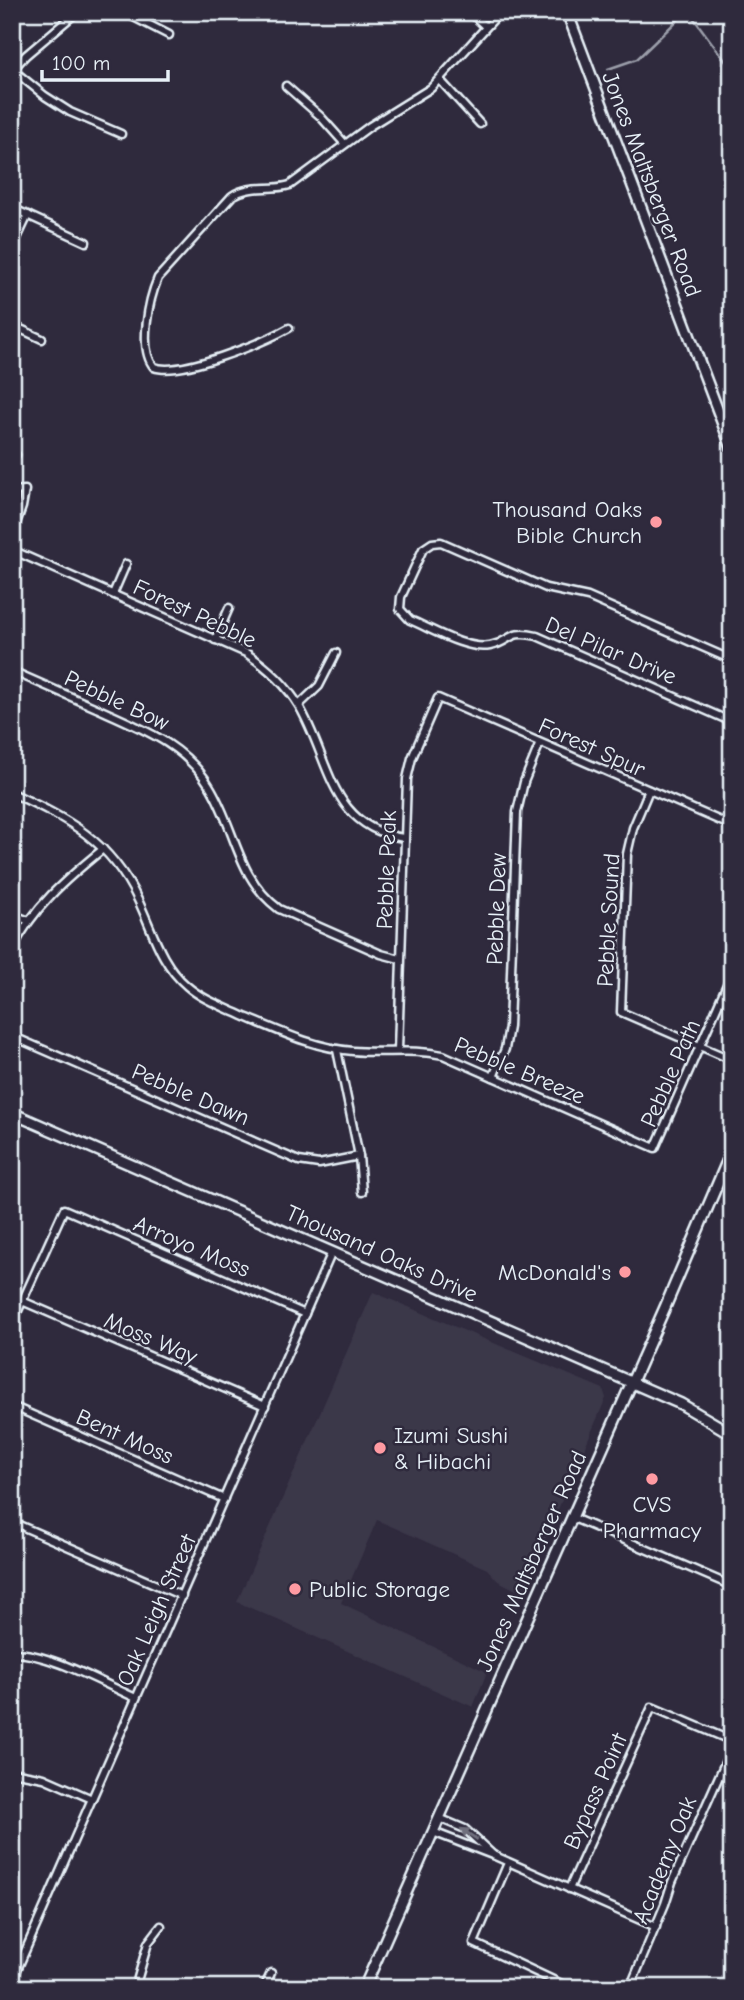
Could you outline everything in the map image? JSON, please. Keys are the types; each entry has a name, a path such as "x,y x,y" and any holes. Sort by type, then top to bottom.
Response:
{"main road":[{"name":"Jones Maltsberger Road","path":"567,12 732,448"},
{"name":"Thousand Oaks Drive","path":"12,1113 681,1404 732,1434"},
{"name":"Jones Maltsberger Road","path":"364,1988 732,1150"}],"street":[{"path":"78,12 12,70 70,112 121,134"},
{"path":"124,12 169,35"},
{"path":"470,12 485,26"},
{"path":"289,328 246,348 167,371 154,367 146,353 151,302 158,278 232,195 248,188 278,188 290,185 380,120 419,97 440,80 500,12"},
{"path":"440,80 480,124"},
{"path":"286,86 345,144"},
{"path":"12,208 86,242"},
{"path":"12,249 28,215"},
{"path":"12,325 42,339"},
{"path":"12,491 25,489 21,511 12,535"},
{"name":"Del Pilar Drive","path":"732,660 587,597 546,588 441,542 432,543 423,549 401,597 400,608 410,620 469,645 491,646 514,634 537,636 732,723"},
{"name":"Forest Pebble","path":"12,550 246,653 259,662 282,683 299,705 337,794 346,808 375,830 404,838"},
{"path":"113,594 126,564"},
{"path":"215,640 229,608"},
{"path":"299,705 319,686 336,653"},
{"name":"Pebble Bow","path":"12,671 167,741 192,762 209,785 221,806 244,868 261,895 279,909 381,954 401,959"},
{"name":"Pebble Peak","path":"398,1050 408,771 438,698"},
{"name":"Forest Spur","path":"438,698 732,826"},
{"name":"Pebble Dew","path":"494,1077 505,1049 509,1027 517,812 524,782 540,743"},
{"name":"Pebble Sound","path":"649,790 633,828 626,854 621,1012 701,1046"},
{"name":"Pebble Breeze","path":"12,793 72,822 103,849 130,883 165,961 189,988 209,1001 296,1039 337,1050 398,1050 443,1055 655,1148"},
{"path":"12,950 47,898 103,849"},
{"path":"12,914 29,921"},
{"name":"Pebble Path","path":"655,1148 732,973"},
{"name":"Pebble Dawn","path":"12,1036 299,1161 319,1164 359,1156"},
{"path":"701,1046 732,1060"},
{"path":"337,1050 359,1156 362,1192"},
{"name":"Arroyo Moss","path":"22,1301 64,1209 305,1314"},
{"name":"Oak Leigh Street","path":"12,1981 332,1252"},
{"path":"12,1324 22,1301"},
{"name":"Moss Way","path":"22,1301 265,1406"},
{"name":"Bent Moss","path":"12,1406 224,1499"},
{"path":"572,1517 732,1586"},
{"path":"12,1522 182,1596"},
{"path":"12,1653 32,1654 50,1660 136,1698"},
{"name":"Bypass Point","path":"569,1889 652,1707 732,1741"},
{"name":"Academy Oak","path":"630,1988 672,1882 732,1747"},
{"path":"12,1772 44,1778 92,1799"},
{"path":"439,1818 465,1829 495,1856"},
{"path":"433,1832 495,1856 656,1927"},
{"path":"508,1863 474,1943 570,1988"},
{"path":"135,1988 148,1943 161,1926"},
{"path":"264,1988 271,1973"},
{"path":"726,1988 732,1976"}],"shaded area":[{"path":"373,1292 603,1389 606,1398 522,1593 498,1581 487,1569 377,1520 341,1603 487,1672 473,1707 237,1602"}],"waterway":[{"path":"608,69 637,59 686,12"},
{"path":"689,12 732,70"}],"place":[{"name":"Thousand Oaks Bible Church","path":"656,522"},
{"name":"McDonald's","path":"625,1272"},
{"name":"Izumi Sushi & Hibachi","path":"380,1448"},
{"name":"CVS Pharmacy","path":"652,1479"},
{"name":"Public Storage","path":"295,1589"}]}
